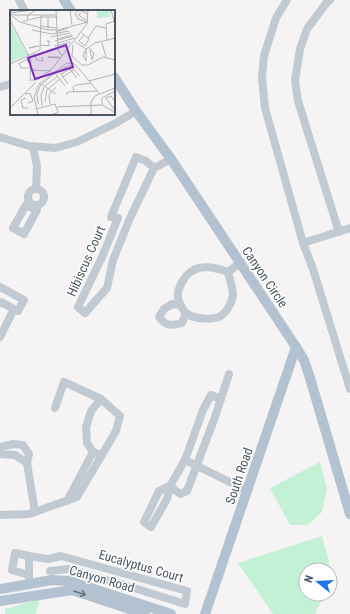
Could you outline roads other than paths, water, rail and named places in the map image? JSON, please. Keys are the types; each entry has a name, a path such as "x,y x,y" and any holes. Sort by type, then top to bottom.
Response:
{"main road":[{"path":"64,0 70,10"},
{"name":"Canyon Circle","path":"115,79 304,360 350,514"},
{"name":"South Road","path":"205,614 296,347"},
{"name":"Canyon Road","path":"0,589 29,580 51,576 69,581 131,605 145,614"},
{"name":"Canyon Road","path":"0,601 72,590 170,614"}],"street":[{"path":"19,0 24,10"},
{"path":"287,0 276,18 270,32 264,56 262,77 265,108 303,242 313,269 350,389"},
{"path":"330,0 307,29 300,49 295,80 298,101 339,232"},
{"path":"0,87 10,84"},
{"path":"0,137 33,147 55,148 77,142 136,111"},
{"path":"33,147 37,166 36,189"},
{"name":"Hibiscus Court","path":"136,157 146,161 154,168 130,218 113,260 107,288 85,313 78,307 116,224 118,218 111,217 136,157"},
{"path":"154,168 170,159"},
{"path":"36,189 43,192 44,198 40,204 32,206 28,195 31,191 36,189"},
{"path":"303,242 350,228"},
{"path":"228,272 240,263"},
{"path":"176,304 179,286 187,274 198,267 215,268 228,272"},
{"path":"176,304 186,313 198,318 210,318 222,315 230,305 233,294 228,272"},
{"path":"0,287 24,300 18,311 0,302"},
{"path":"176,304 164,309 159,317 163,322 172,326 182,323 186,313"},
{"path":"0,337 14,309"},
{"path":"221,399 211,395 203,410 186,460 170,486 180,494 187,491 198,466 215,417 221,399 229,374"},
{"path":"0,515 29,514 77,497 116,431 120,416 101,399 64,382 55,408"},
{"path":"101,399 91,412 86,427 87,444 93,452 102,455"},
{"path":"203,410 215,417"},
{"path":"0,447 13,444 23,446 29,454 27,463 35,512"},
{"path":"67,501 93,452"},
{"path":"0,454 15,455 27,463"},
{"path":"186,460 248,491"},
{"name":"Eucalyptus Court","path":"29,580 12,570 15,553 48,558 61,556 187,592 185,604 68,569 51,576"},
{"path":"29,556 29,580"},
{"path":"48,558 52,593"},
{"name":"Eucalyptus Court","path":"131,605 134,588"}]}
